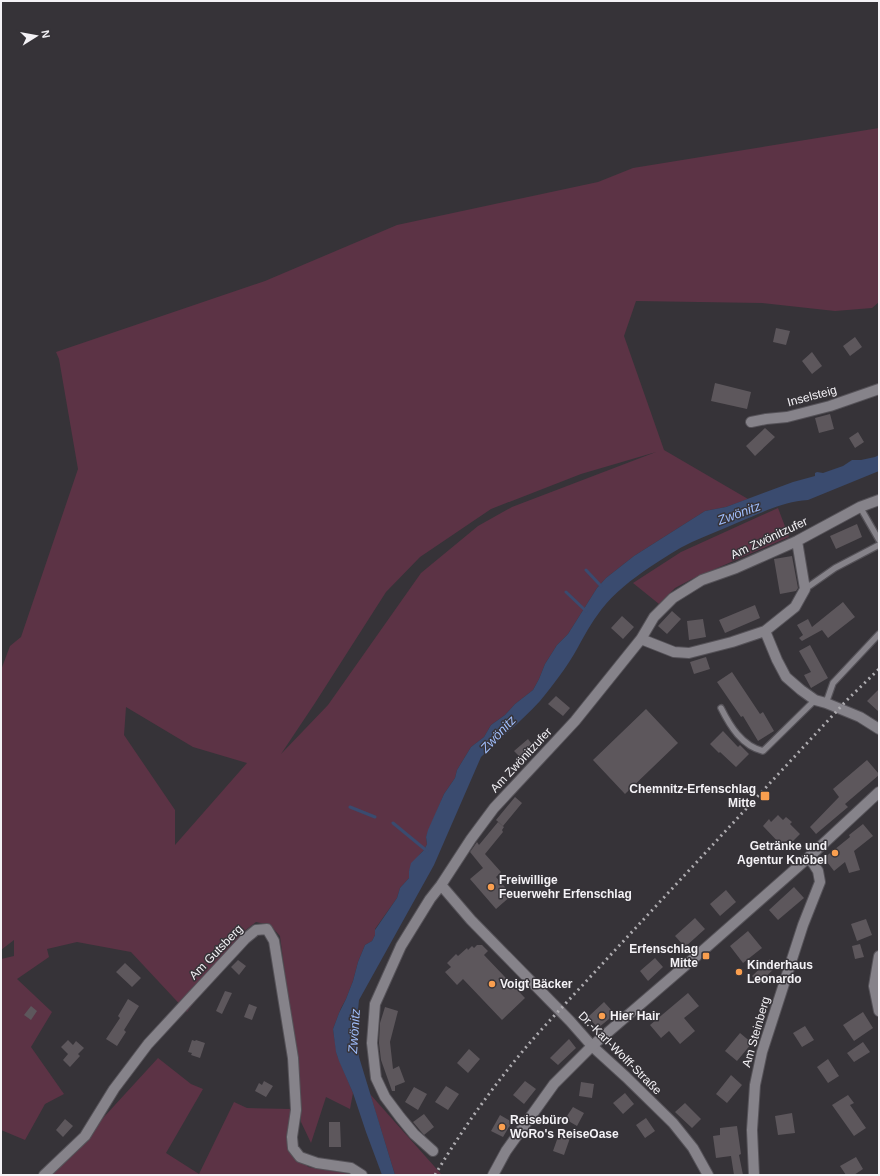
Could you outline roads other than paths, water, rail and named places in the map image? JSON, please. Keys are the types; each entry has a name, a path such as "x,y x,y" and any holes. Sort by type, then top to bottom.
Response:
{"street":[{"name":"Inselsteig","path":"751,422 787,417 830,406 879,389"},
{"name":"Am Zwönitzufer","path":"432,1151 414,1134 400,1117 385,1097 376,1078 372,1043 375,1004 401,946 430,899 471,839 494,808 575,721 641,639 654,618 673,598 702,580 736,568 797,541 860,507 879,500"},
{"path":"641,639 674,652 689,653 732,642 765,631 796,607 805,589 797,541"},
{"path":"765,631 786,677 801,690 815,700 860,717 879,729"},
{"path":"493,1175 506,1151 554,1084 592,1046 700,954 809,857 879,792"},
{"name":"Am Steinberg","path":"754,1175 752,1130 755,1085 762,1052 803,925 820,882 818,871 809,857"},
{"name":"Dr.-Karl-Wolff-Straße","path":"441,885 471,920 570,1021 592,1046 626,1076 673,1123 693,1148 708,1175"},
{"name":"Am Gutsberg","path":"44,1175 85,1136 114,1089 148,1044 245,939 256,930 267,929 274,941 293,1058 296,1110 292,1137 293,1148 300,1157 317,1163 351,1168 362,1175"},
{"path":"879,956 874,986 879,1011"}],"lane":[{"path":"860,507 879,540"},
{"path":"805,589 835,568 879,545"},
{"path":"826,703 833,683 879,634"},
{"path":"721,708 729,724 741,738 754,749 763,751 815,700"}],"water":[{"name":"Zwönitz","path":"879,455 879,471 808,500 773,508 698,539 650,567 630,582 601,610 569,662 540,701 526,716 481,757 434,865 359,1000 356,1030 359,1057 395,1175 382,1175 353,1093 339,1061 336,1052 333,1029 353,981 358,962 365,945 372,941 375,935 375,930 397,898 400,888 409,878 411,863 424,850 427,844 426,837 428,830 444,794 455,778 457,770 471,747 484,737 491,725 505,715 515,704 533,690 545,664 557,645 568,634 597,588 606,578 634,556 705,511 726,507 793,482 815,476 815,473 817,472 823,473 843,466 852,460 861,460"}],"waterway":[{"path":"586,570 601,586"},
{"path":"566,592 586,611"},
{"path":"350,807 375,817"},
{"path":"393,823 427,851"}],"railway":[{"path":"435,1175 485,1100 512,1064 541,1030 847,700 879,669"}],"place":[{"name":"Chemnitz-Erfenschlag Mitte","path":"765,796"},
{"name":"Getränke und Agentur Knöbel","path":"835,853"},
{"name":"Freiwillige Feuerwehr Erfenschlag","path":"491,887"},
{"name":"Erfenschlag Mitte","path":"706,956"},
{"name":"Kinderhaus Leonardo","path":"739,972"},
{"name":"Voigt Bäcker","path":"492,984"},
{"name":"Hier Hair","path":"602,1016"},
{"name":"Reisebüro WoRo's ReiseOase","path":"502,1127"}]}
